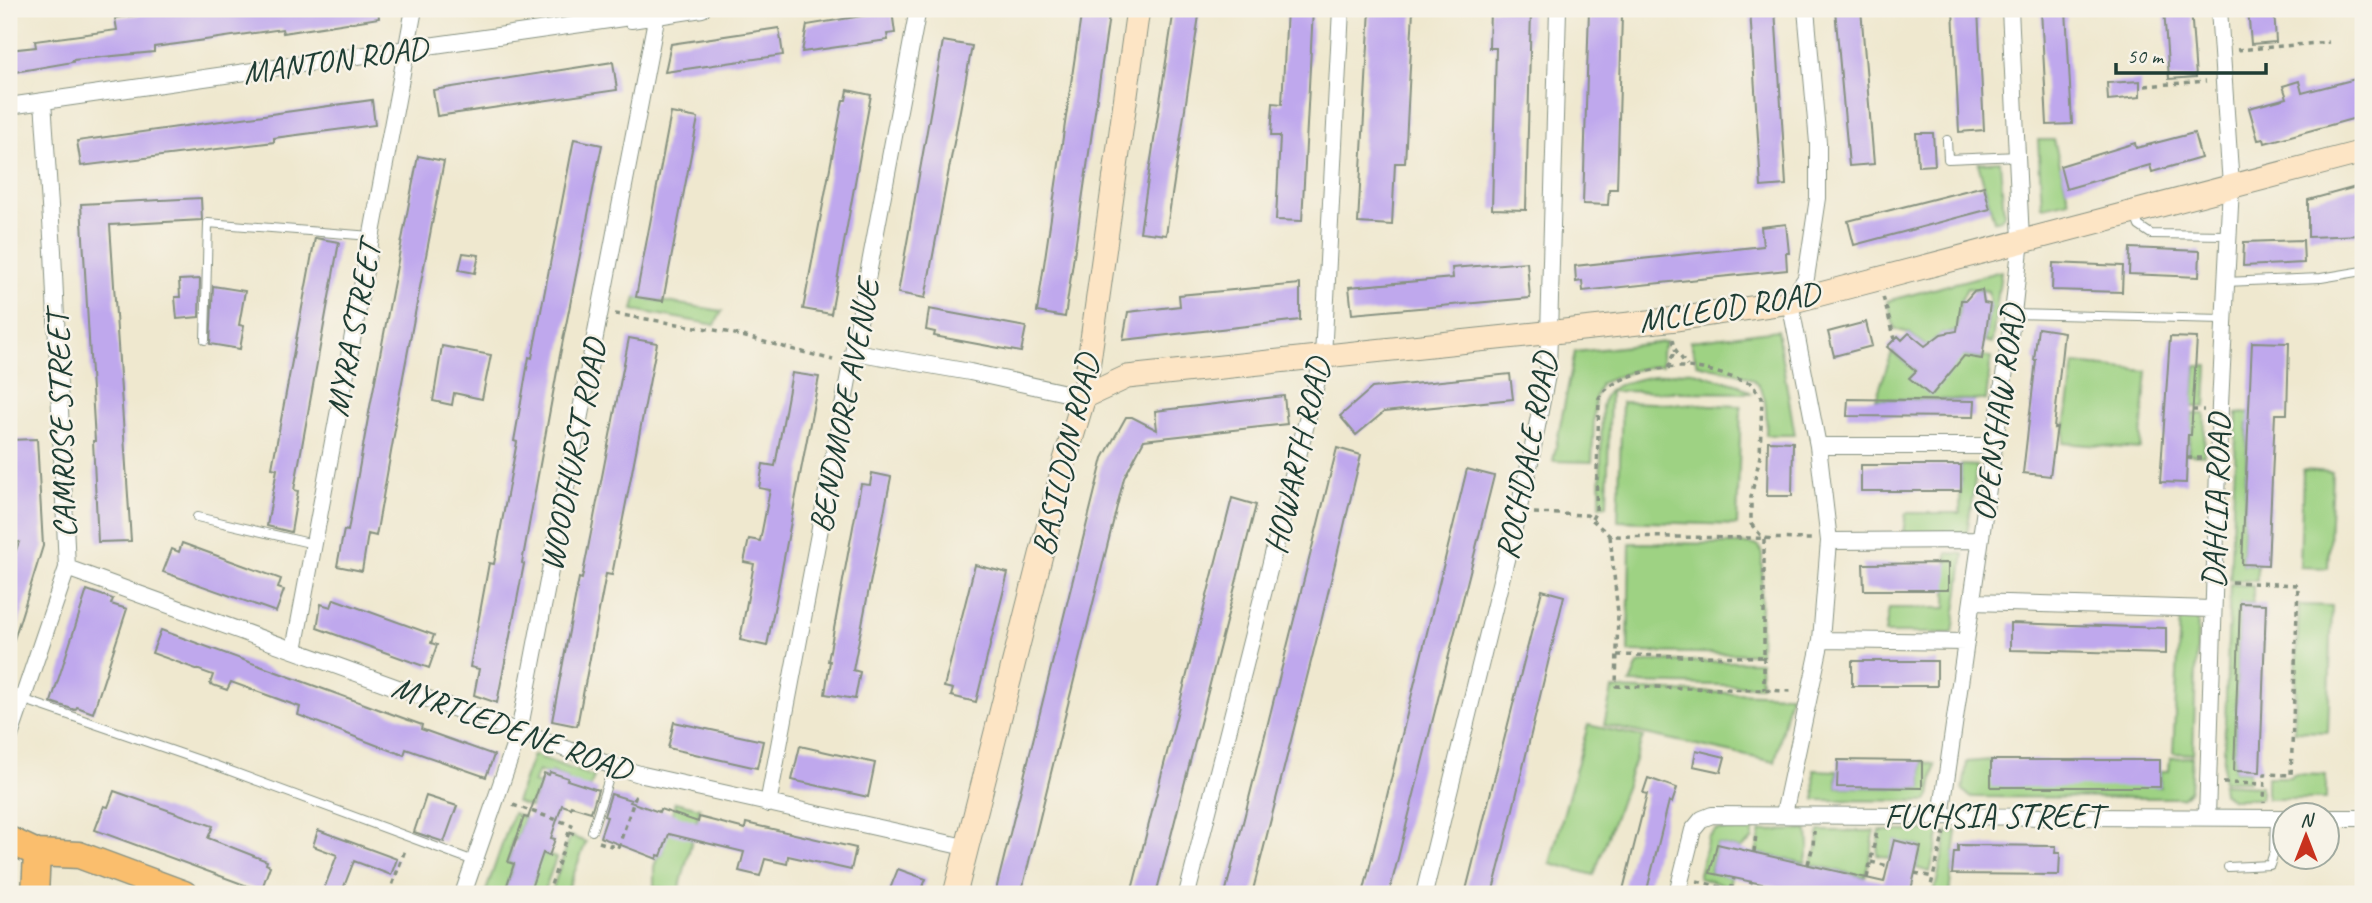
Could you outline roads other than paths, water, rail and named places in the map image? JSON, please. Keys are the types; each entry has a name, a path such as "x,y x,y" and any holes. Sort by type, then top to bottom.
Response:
{"main road":[{"name":"BASILDON ROAD","path":"955,894 969,848 1065,460 1084,397 1138,9"},
{"name":"MCLEOD ROAD","path":"1084,397 1127,377 1677,319 1790,302 2363,152"},
{"path":"9,841 37,853 79,855 184,894"},
{"path":"35,894 37,853"}],"street":[{"name":"MYRA STREET","path":"294,650 414,9"},
{"name":"MANTON ROAD","path":"9,106 627,19 657,12 702,9"},
{"name":"BENDMORE AVENUE","path":"768,804 918,9"},
{"name":"HOWARTH ROAD","path":"1187,894 1323,357 1342,9"},
{"name":"ROCHDALE ROAD","path":"1424,894 1530,462 1548,370 1558,9"},
{"path":"1784,814 1821,640 1829,541 1818,446 1790,302 1806,278 1818,198 1818,143 1806,9"},
{"name":"OPENSHAW ROAD","path":"1944,816 2021,240 2010,9"},
{"name":"DAHLIA ROAD","path":"2207,817 2213,582 2231,186 2218,9"},
{"name":"WOODHURST ROAD","path":"463,894 498,800 519,732 657,12"},
{"name":"CAMROSE STREET","path":"9,739 67,568 53,251 43,101"},
{"path":"854,358 970,372 1084,397"},
{"path":"1818,446 1993,446"},
{"path":"1829,541 1980,540"},
{"name":"MYRTLEDENE ROAD","path":"67,568 613,766 768,804 969,848"},
{"path":"1972,602 2212,609"},
{"path":"1821,640 1966,642"},
{"name":"FUCHSIA STREET","path":"1677,894 1693,830 1702,819 1718,815 2270,818"},
{"path":"2340,818 2363,818"}],"lane":[{"path":"1947,140 1948,159 2019,156"},
{"path":"2134,212 2139,226 2151,234 2228,235"},
{"path":"205,340 208,223 371,236"},
{"path":"2225,282 2321,278 2363,271"},
{"path":"2013,314 2223,320"},
{"path":"197,517 314,544"},
{"path":"22,699 216,766 474,861"},
{"path":"593,836 613,766"},
{"path":"2228,867 2270,865"}]}
